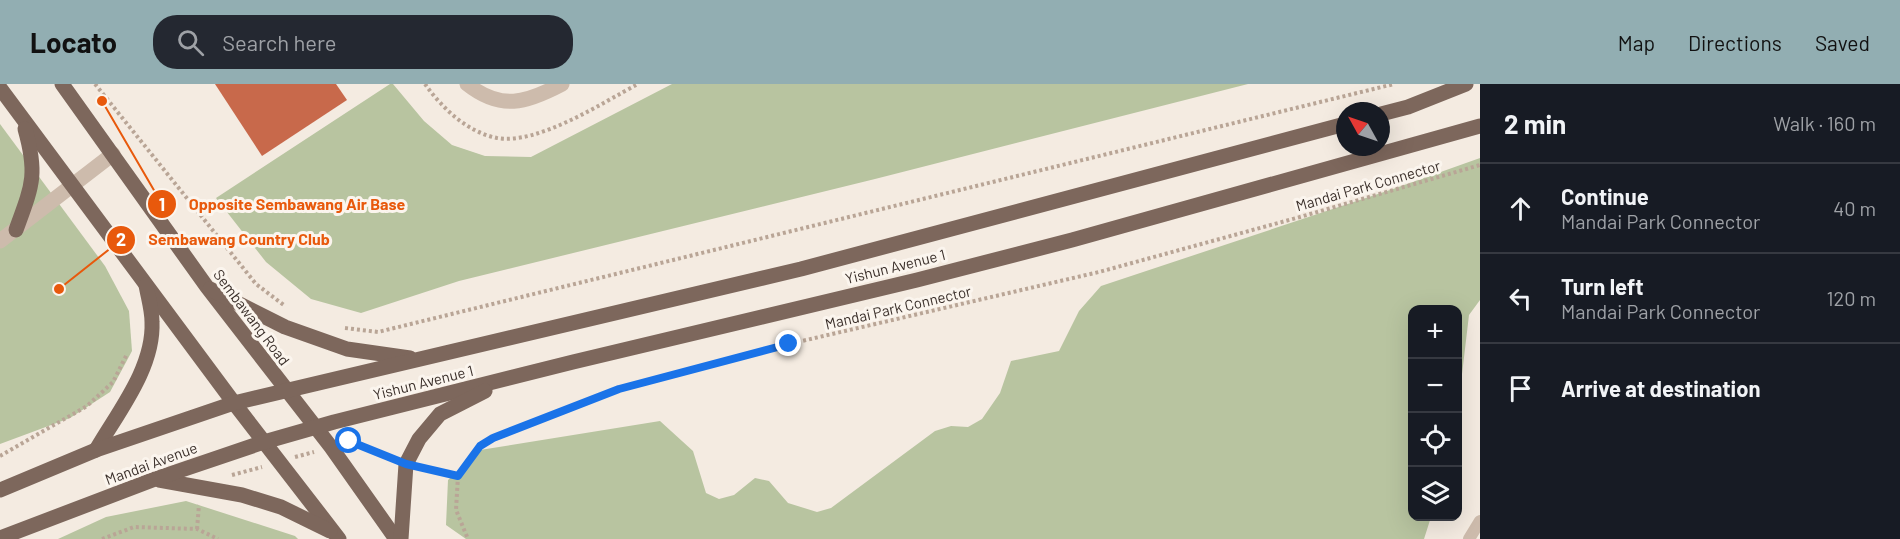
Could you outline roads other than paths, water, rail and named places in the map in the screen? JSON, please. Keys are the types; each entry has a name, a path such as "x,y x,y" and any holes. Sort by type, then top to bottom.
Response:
{"main road":[{"name":"Sembawang Road","path":"62,84 207,287 331,447 396,539"},
{"path":"1390,112 1466,84"},
{"path":"0,88 234,403 337,536"},
{"path":"16,230 33,183 33,155 22,118"},
{"name":"Yishun Avenue 1","path":"285,390 801,269 1336,126"},
{"name":"Yishun Avenue 1","path":"316,428 614,352 917,280 1072,240 1480,126"},
{"path":"96,450 132,389 148,351 152,322 145,282"},
{"path":"207,287 285,327 347,349 418,359"},
{"path":"401,539 406,464 418,439 440,414 509,379"},
{"name":"Mandai Avenue","path":"0,490 96,450 234,403 285,390"},
{"name":"Mandai Avenue","path":"0,538 155,479 264,442 316,428"},
{"path":"155,479 242,495 281,507 337,536"}],"street":[{"path":"467,84 488,99 508,103 544,94 562,84"},
{"path":"0,241 113,154"}],"lane":[{"path":"1469,539 1480,521"}],"place":[{"name":"Opposite Sembawang Air Base","path":"102,101"},
{"name":"Sembawang Country Club","path":"59,289"}]}
